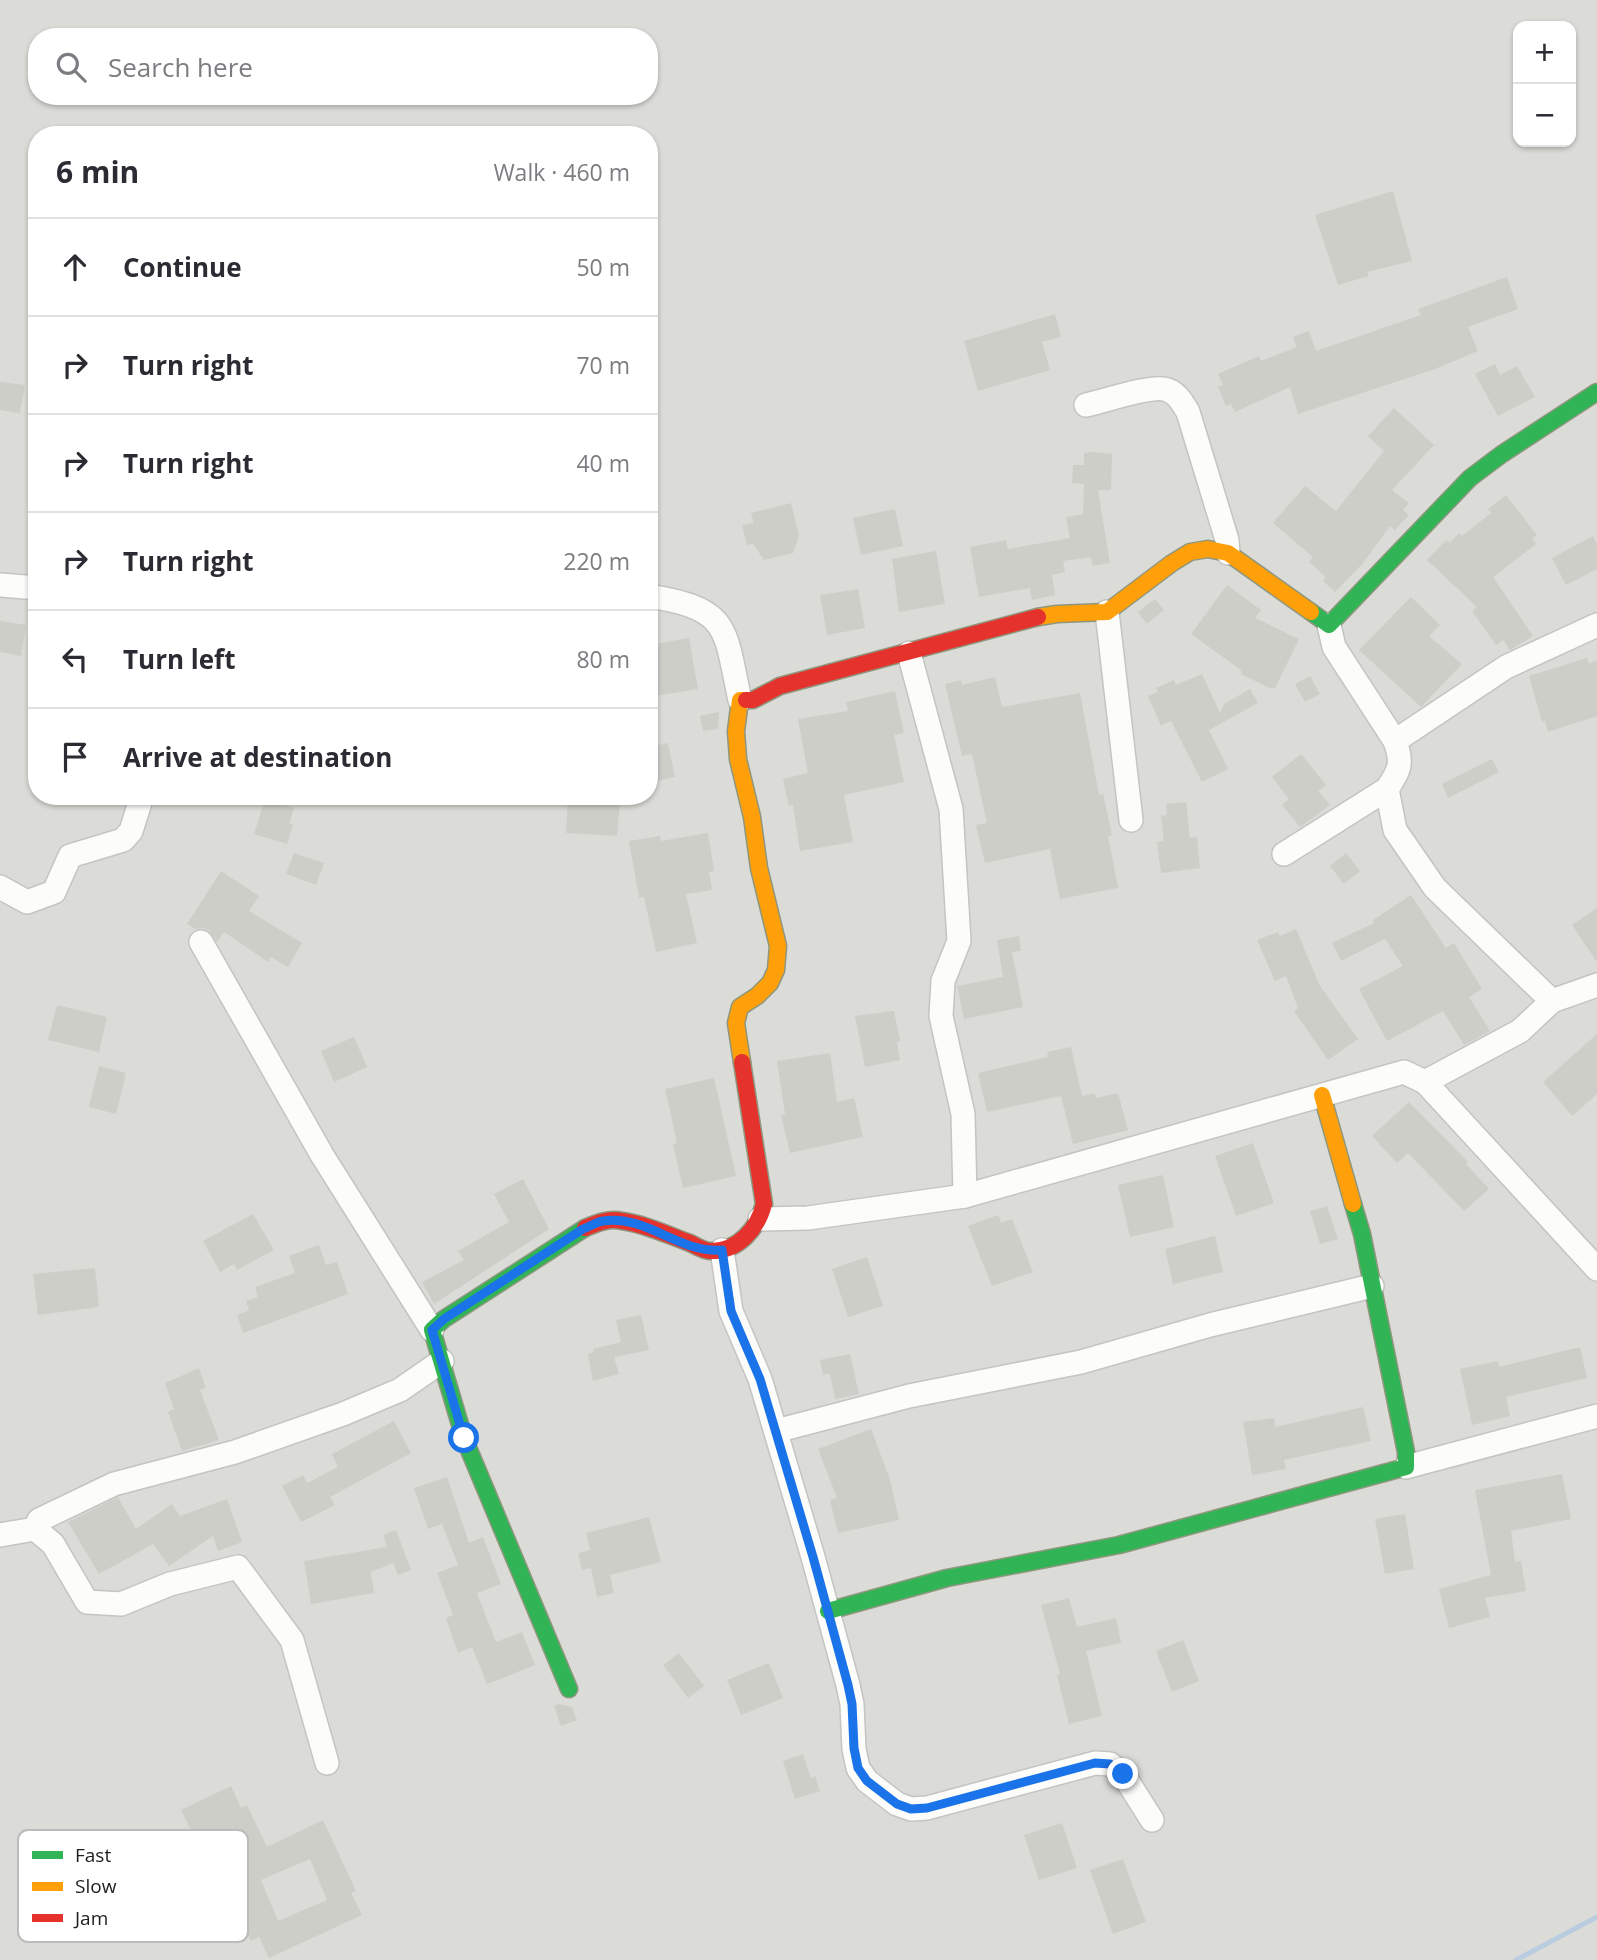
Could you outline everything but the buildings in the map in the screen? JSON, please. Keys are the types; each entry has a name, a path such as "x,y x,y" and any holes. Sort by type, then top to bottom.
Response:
{"street":[{"path":"1086,405 1152,390 1166,389 1180,398 1188,412 1227,540 1228,553"},
{"path":"1329,625 1469,478 1597,392"},
{"path":"740,700 753,700 780,686 1034,618 1057,614 1107,612 1190,552 1208,549 1228,553 1329,625 1334,647 1395,741 1401,757 1398,773 1387,789 1284,854"},
{"path":"0,585 28,587"},
{"path":"432,1330 444,1319 583,1229 602,1221 620,1220 646,1227 710,1251 733,1246 750,1233 760,1219 764,1204 761,1177 736,1023 740,1007 764,993 776,970 779,941 760,874 752,818 734,741 740,700 727,638 718,622 705,611 685,601 658,597"},
{"path":"1107,612 1131,820"},
{"path":"1395,741 1506,667 1597,625"},
{"path":"909,653 951,809 959,942 943,981 940,1016 963,1114 965,1196"},
{"path":"1387,789 1395,831 1435,888 1552,1001"},
{"path":"0,887 27,902 54,892 70,856 123,840 131,831 139,805"},
{"path":"201,942 322,1155 432,1330 464,1438 569,1689"},
{"path":"1425,1082 1520,1031 1552,1001 1597,985"},
{"path":"760,1219 808,1218 965,1196 1404,1072 1425,1082 1597,1269"},
{"path":"1322,1095 1362,1234 1406,1452 1406,1467"},
{"path":"722,1250 731,1311 760,1379 776,1431 848,1685 852,1704 854,1748 858,1768 867,1781 897,1804 911,1809 927,1808 1095,1763 1110,1764 1123,1774 1152,1820"},
{"path":"776,1431 909,1396 1081,1362 1210,1325 1372,1286"},
{"path":"35,1529 39,1521 114,1484 235,1452 343,1414 400,1390 442,1361"},
{"path":"828,1611 947,1578 1119,1545 1597,1416"},
{"path":"0,1535 35,1529 53,1544 87,1602 121,1604 170,1584 238,1567 292,1640 327,1763"}],"shaded area":[{"path":"0,0 1597,0 1597,1960 0,1960"}],"waterway":[{"path":"1516,1960 1597,1917"}],"traffic: fast":[{"path":"1311,612 1329,625 1470,478 1597,392"},
{"path":"828,1611 947,1578 1119,1545 1406,1467 1406,1452 1362,1234 1353,1204"},
{"path":"569,1689 464,1438 432,1330 444,1319 585,1228"}],"traffic: slow":[{"path":"1038,617 1107,612 1172,563 1190,552 1208,549 1228,553 1311,612"},
{"path":"742,1062 736,1023 740,1007 770,983 776,970 778,946 759,868 752,817 738,759 736,731 740,700 746,700"},
{"path":"1322,1095 1353,1204"}],"traffic: jam":[{"path":"746,700 753,700 780,686 1038,617"},
{"path":"585,1228 608,1221 631,1222 710,1251 738,1243 752,1230 764,1204 742,1062"}],"route":[{"path":"464,1438 432,1330 444,1319 583,1229 602,1221 620,1220 646,1227 694,1247 710,1251 722,1250 731,1311 760,1379 813,1557 848,1685 858,1768 867,1781 897,1804 911,1809 927,1808 1095,1763 1110,1764 1123,1774"}]}
